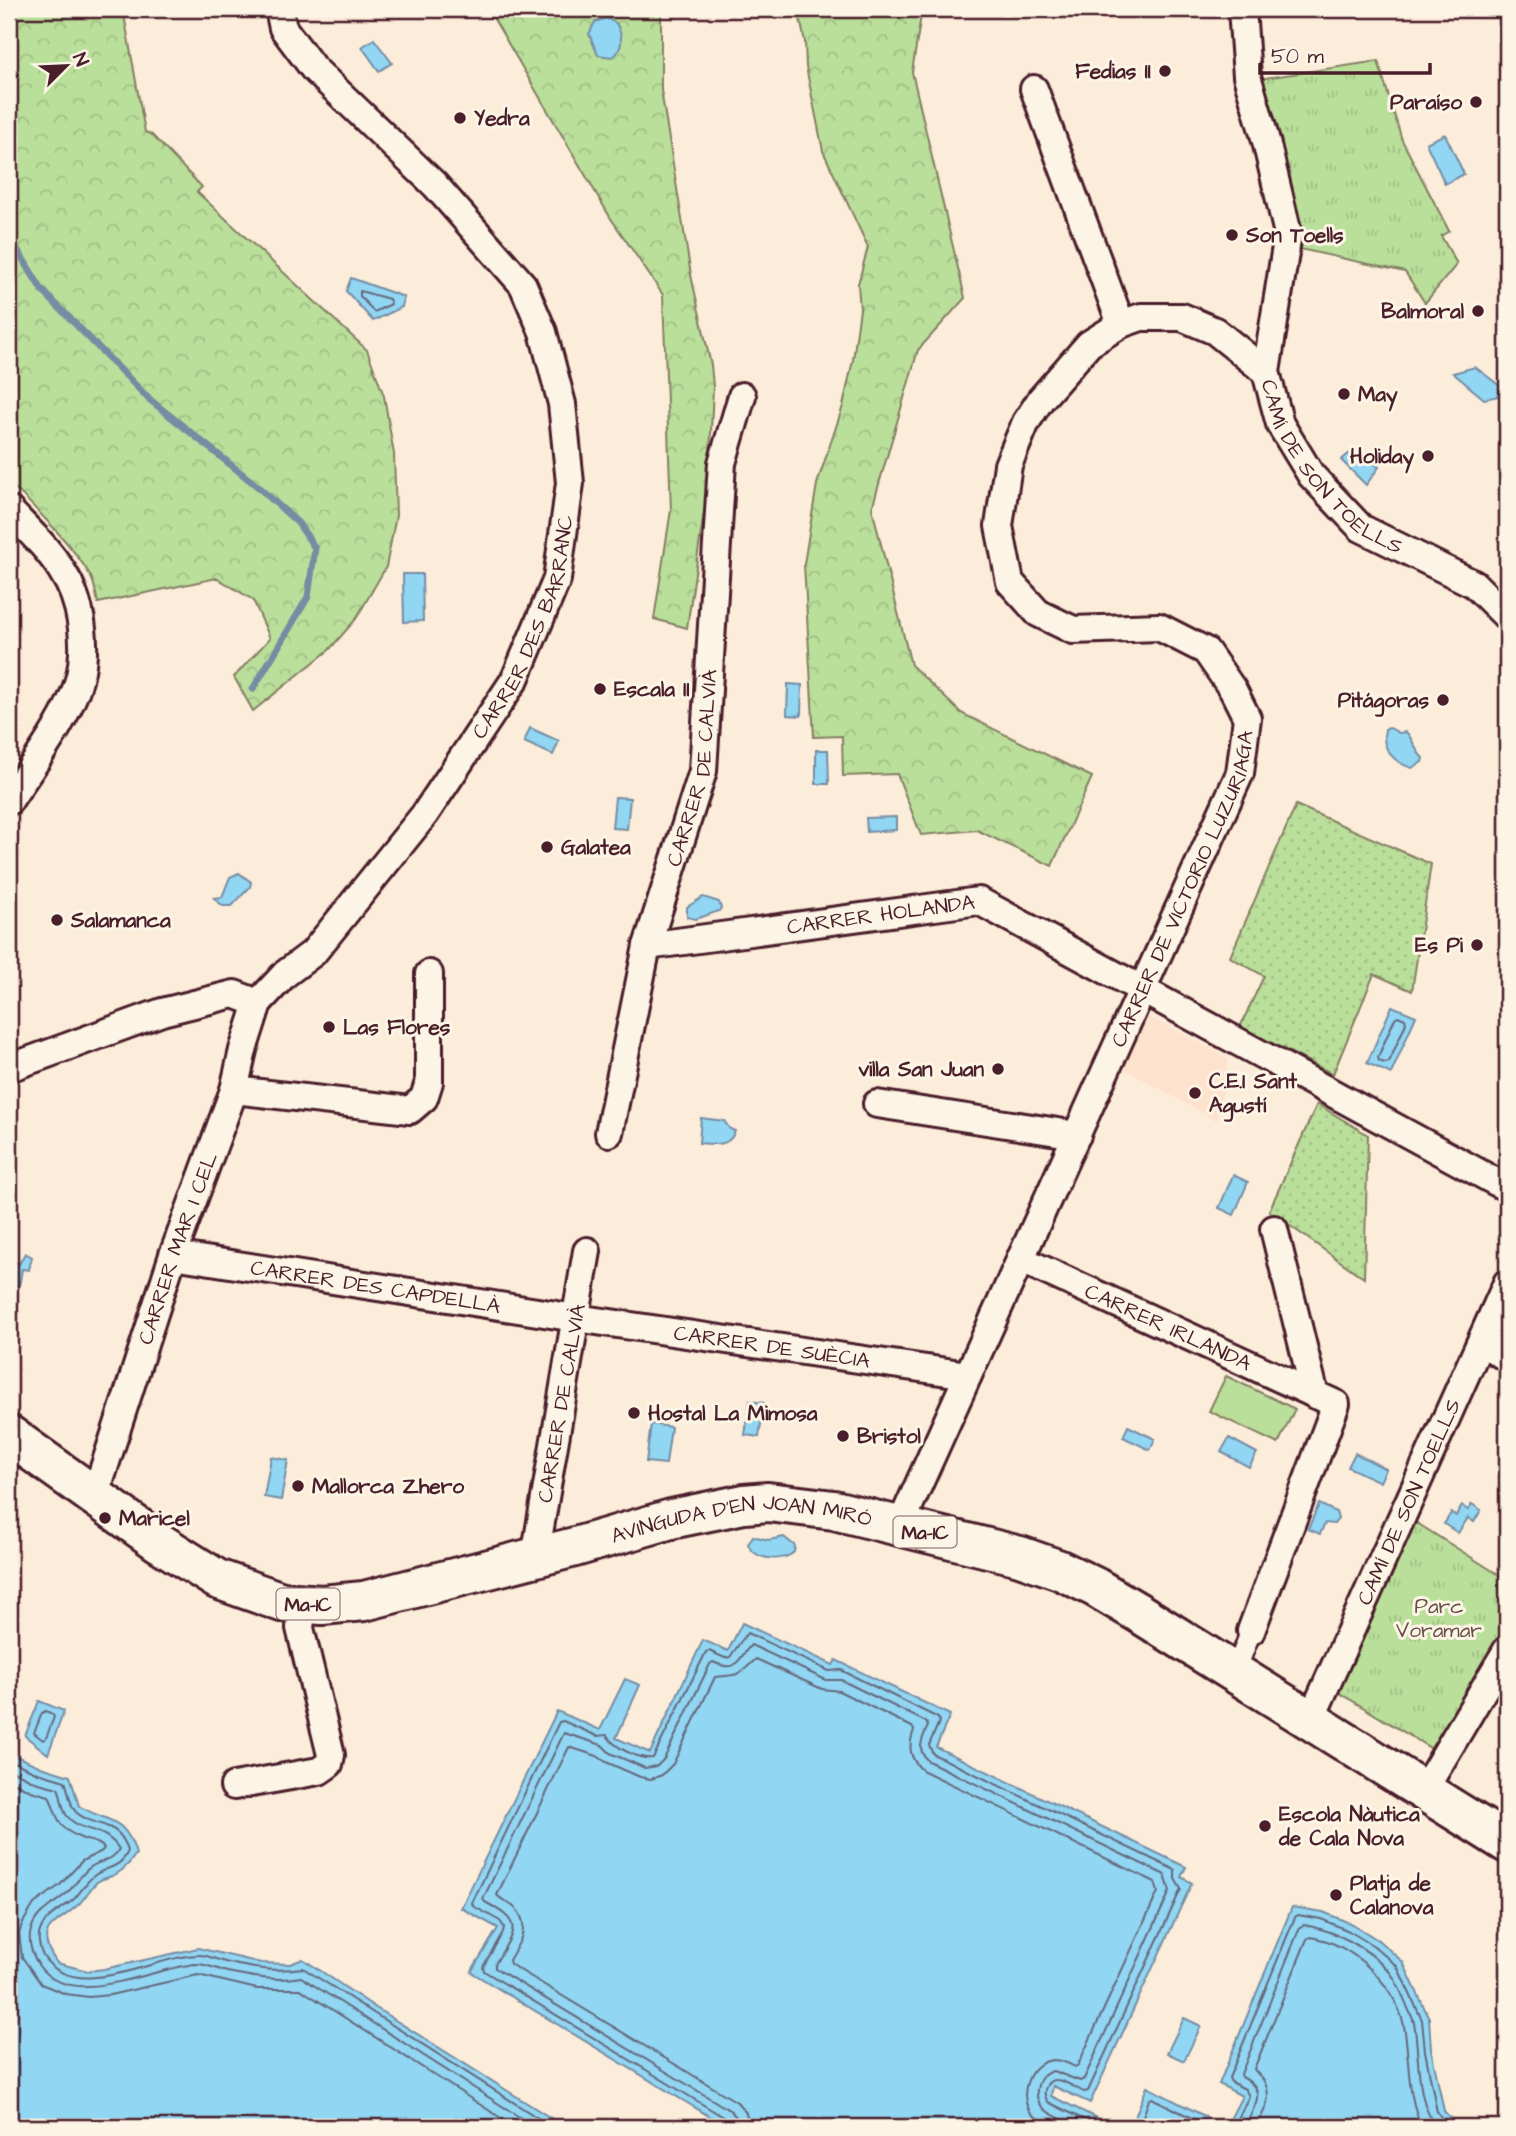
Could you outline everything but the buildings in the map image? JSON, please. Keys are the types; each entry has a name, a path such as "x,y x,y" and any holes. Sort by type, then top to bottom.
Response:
{"main road":[{"name":"Ma-1C","path":"9,1435 160,1543 217,1579 282,1602 340,1604 364,1601 519,1561"},
{"name":"AVINGUDA D'EN JOAN MIRÓ","path":"519,1561 671,1520 756,1503 802,1504 1008,1552 1060,1570 1139,1612 1311,1719"},
{"name":"Ma-1C","path":"1311,1719 1507,1843"}],"street":[{"name":"CARRER DES BARRANC","path":"258,1003 285,974 313,953 425,814 515,679 557,579 570,483 562,404 543,332 523,285 435,185 313,68 283,28 279,9"},
{"name":"CAMÍ DE SON TOELLS","path":"1242,9 1247,76 1288,234 1266,372 1280,424 1311,475 1361,528 1474,584 1507,617"},
{"path":"1034,89 1121,324"},
{"name":"CARRER DE VICTORIO LUZURIAGA","path":"900,1525 1240,773 1247,718 1233,690 1206,651 1159,626 1073,630 1038,613 1010,582 999,526 1008,465 1026,422 1041,398 1089,344 1121,324 1141,317 1182,317 1215,331 1266,372"},
{"name":"CARRER DE CALVIÀ","path":"609,1133 647,946 703,771 722,463 741,396"},
{"path":"9,510 62,571 78,603 83,638 79,679 68,707 9,801"},
{"name":"CARRER HOLANDA","path":"647,946 979,901 1507,1188"},
{"path":"234,1090 410,1110 424,1098 429,1082 429,974"},
{"path":"9,1068 162,1012 234,994 258,1003"},
{"name":"CARRER MAR I CEL","path":"96,1496 173,1255 234,1090 258,1003"},
{"path":"877,1104 1077,1135"},
{"name":"CARRER IRLANDA","path":"1274,1229 1315,1395"},
{"name":"CARRER DE CALVIÀ","path":"519,1561 576,1318 587,1251"},
{"name":"CARRER DES CAPDELLÀ","path":"173,1255 576,1318"},
{"name":"CARRER IRLANDA","path":"1020,1259 1336,1404 1235,1674"},
{"name":"CAMÍ DE SON TOELLS","path":"1311,1719 1507,1283"},
{"name":"CARRER DE SUÈCIA","path":"576,1318 968,1375"},
{"path":"1481,1342 1507,1358"},
{"path":"234,1786 319,1771 325,1769 331,1760 300,1628 303,1604"},
{"path":"1424,1790 1507,1650"}],"shaded area":[{"name":"C.E.I Sant Agustí","path":"1142,1013 1229,1059 1217,1121 1118,1065"}],"green space":[{"path":"9,9 123,9 145,132 151,134 202,187 197,192 367,350 384,396 394,454 396,516 386,567 356,619 329,650 253,711 234,677 270,638 253,600 217,578 98,603 91,577 74,552 9,482"},
{"path":"488,9 661,9 661,90 691,275 711,365 713,386 709,478 687,628 654,619 671,510 663,295 610,217"},
{"path":"798,9 922,9 912,72 965,298 918,350 872,508 911,665 961,713 1092,777 1052,866 977,830 921,835 897,774 843,776 842,736 814,737 804,564 817,484 843,406 853,360 860,309 858,284 868,247 823,151 806,67 805,42"},
{"path":"1378,61 1402,140 1449,231 1441,236 1457,264 1425,303 1405,272 1295,248 1258,79"},
{"path":"1296,805 1431,864 1412,991 1374,974 1333,1074 1240,1027 1264,976 1230,957"},
{"path":"1317,1104 1368,1135 1364,1278 1269,1211"},
{"path":"1226,1376 1295,1409 1278,1444 1209,1411"},
{"name":"Parc Voramar","path":"1409,1518 1507,1580 1507,1635 1437,1752 1335,1688"}],"water":[{"path":"606,18 616,23 621,37 619,50 612,57 598,55 589,34 595,22"},
{"path":"374,39 392,63 379,71 362,47"},
{"path":"1445,134 1464,174 1445,184 1426,143"},
{"path":"351,278 404,297 402,307 373,321 346,291"},
{"path":"1475,367 1500,386 1499,396 1484,399 1453,373"},
{"path":"1355,449 1379,467 1366,485 1341,460"},
{"path":"403,574 422,574 423,621 404,622"},
{"path":"788,684 802,685 801,716 787,715"},
{"path":"530,728 559,741 553,755 524,742"},
{"path":"1390,728 1399,733 1406,732 1423,758 1422,762 1412,768 1400,763 1390,754 1384,736 1385,729"},
{"path":"816,750 828,750 829,784 816,784"},
{"path":"615,797 630,798 627,829 612,828"},
{"path":"896,817 896,830 867,832 866,818"},
{"path":"239,873 251,882 250,887 232,906 223,906 214,898 222,897 230,877"},
{"path":"703,897 719,902 719,911 696,919 687,917 687,907"},
{"path":"1392,1006 1416,1016 1391,1074 1367,1063"},
{"path":"701,1118 724,1121 735,1131 725,1143 699,1143"},
{"path":"1233,1175 1248,1182 1234,1215 1219,1208"},
{"path":"25,1253 32,1257 29,1270 22,1269 19,1287 9,1280 9,1258 19,1264"},
{"path":"750,1401 764,1403 759,1437 745,1435"},
{"path":"651,1424 671,1427 666,1464 646,1462"},
{"path":"1128,1426 1155,1439 1150,1450 1123,1437"},
{"path":"1229,1438 1257,1453 1249,1467 1221,1452"},
{"path":"1355,1453 1386,1469 1380,1482 1348,1467"},
{"path":"271,1457 288,1460 281,1500 264,1497"},
{"path":"1319,1504 1336,1512 1338,1519 1334,1524 1325,1523 1320,1534 1308,1529"},
{"path":"1472,1504 1481,1510 1474,1522 1468,1518 1458,1533 1444,1524 1451,1513 1456,1516 1462,1506 1468,1510"},
{"path":"753,1536 768,1540 784,1537 795,1546 794,1552 776,1559 756,1554 748,1544"},
{"path":"742,1623 833,1665 836,1660 950,1715 936,1747 1186,1867 1181,1877 1192,1883 1090,2103 1053,2086 1051,2096 1115,2127 727,2127 471,1972 498,1928 461,1908 557,1711 600,1730 625,1679 640,1685 616,1738 650,1753 703,1640 728,1651"},
{"path":"39,1701 64,1711 48,1754 25,1736"},
{"path":"9,1753 70,1776 79,1806 121,1826 132,1841 136,1854 120,1872 97,1882 79,1904 50,1928 46,1942 57,1963 88,1971 198,1948 261,1963 290,1964 303,1959 565,2127 9,2127"},
{"path":"1292,1907 1323,1912 1352,1924 1378,1940 1403,1962 1429,2018 1431,2049 1444,2111 1458,2127 1226,2127 1242,2096 1219,2084"},
{"path":"1184,2018 1201,2026 1184,2061 1167,2053"},
{"path":"1147,2087 1226,2127 1131,2127"}],"waterway":[{"path":"9,236 42,290 149,399 256,485 298,523 315,548 308,597 253,689"}],"place":[{"name":"Fedias II","path":"1165,71"},
{"name":"Paraíso","path":"1476,102"},
{"name":"Yedra","path":"460,118"},
{"name":"Son Toells","path":"1232,235"},
{"name":"Balmoral","path":"1478,311"},
{"name":"May","path":"1344,394"},
{"name":"Holiday","path":"1428,456"},
{"name":"Escala II","path":"600,689"},
{"name":"Pitágoras","path":"1443,700"},
{"name":"Galatea","path":"547,847"},
{"name":"Salamanca","path":"57,920"},
{"name":"Es Pi","path":"1477,945"},
{"name":"Las Flores","path":"329,1027"},
{"name":"villa San Juan","path":"998,1069"},
{"name":"C.E.I Sant Agustí","path":"1195,1093"},
{"name":"Hostal La Mimosa","path":"634,1413"},
{"name":"Bristol","path":"843,1436"},
{"name":"Mallorca Zhero","path":"298,1486"},
{"name":"Maricel","path":"105,1518"},
{"name":"Escola Nàutica de Cala Nova","path":"1265,1826"},
{"name":"Platja de Calanova","path":"1336,1895"}]}
